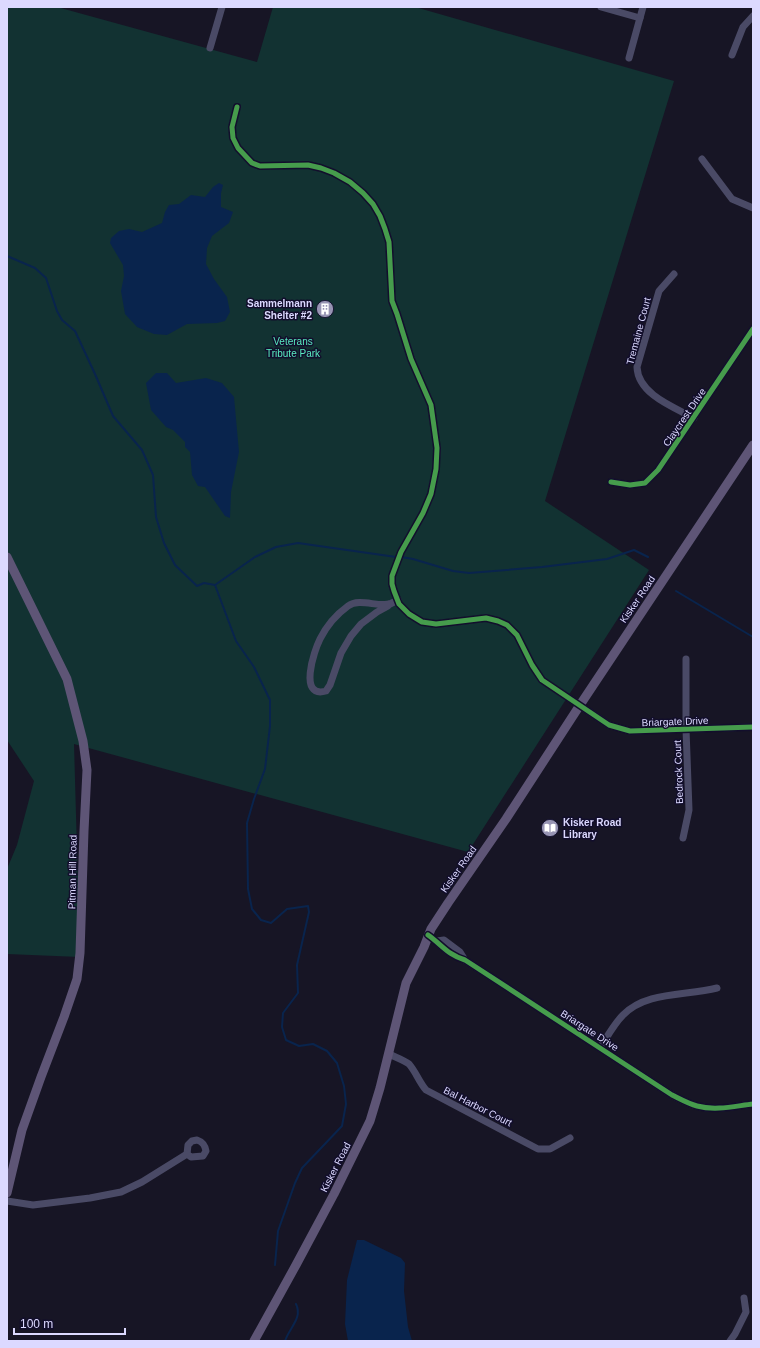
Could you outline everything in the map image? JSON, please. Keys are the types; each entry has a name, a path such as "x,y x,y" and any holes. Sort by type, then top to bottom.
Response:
{"main road":[{"name":"Kisker Road","path":"254,1341 334,1194 370,1121 389,1054 406,983 424,947 428,935 753,445"},
{"name":"Pitman Hill Road","path":"7,557 67,679 83,741 87,770 80,953 77,979 22,1130 7,1193"}],"street":[{"path":"210,48 222,7"},
{"path":"601,7 640,18"},
{"path":"629,58 643,7"},
{"path":"732,55 743,27 753,16"},
{"path":"237,107 232,128 233,138 238,148 252,163 260,166 308,165 321,168 350,182 373,204 380,216 389,242 392,302 411,359 431,405 437,448 436,469 431,494 423,513 400,556 392,576 392,584 398,600 389,604 361,624 351,636 341,653 330,685 326,691 315,692 310,681 311,666 315,652 320,637 339,613 349,605 356,603 389,604"},
{"path":"702,159 732,199 753,208"},
{"name":"Tremaine Court","path":"674,274 659,291 637,367 637,374 648,392 694,418"},
{"name":"Claycrest Drive","path":"610,482 630,485 645,482 658,470 753,329"},
{"name":"Briargate Drive","path":"398,600 399,604 409,614 422,622 444,624 486,618 498,620 507,625 517,635 532,665 542,680 608,725 630,731 753,727"},
{"name":"Bedrock Court","path":"683,838 690,810 686,729 686,659"},
{"name":"Briargate Drive","path":"428,935 437,941 444,940 460,952 466,960 672,1095 692,1105 709,1108 753,1104"},
{"path":"600,1048 623,1015 643,1000 662,996 702,992 717,988"},
{"name":"Bal Harbor Court","path":"389,1054 408,1063 420,1084 426,1090 538,1148 550,1149 570,1138"},
{"path":"7,1201 33,1205 90,1198 121,1192 142,1182 187,1154"},
{"path":"730,1341 746,1312 744,1298"}],"green space":[{"name":"Veterans Tribute Park","path":"7,7 57,7 257,62 273,7 415,7 674,81 545,501 649,570 468,852 74,744 80,957 7,954 7,869 17,845 34,781 7,740"}],"water":[{"path":"219,183 223,185 221,193 221,207 233,212 229,223 212,236 207,248 206,264 214,279 227,297 230,312 225,321 217,323 187,324 167,335 154,334 137,327 125,314 121,291 124,276 123,265 110,243 111,238 119,231 129,229 142,232 162,223 169,205 179,204 191,195 205,197 213,187"},
{"path":"156,373 167,373 176,383 206,378 222,383 234,397 239,452 231,492 230,518 225,516 205,487 198,486 192,475 190,452 185,447 185,442 173,430 166,427 151,410 146,383"},
{"path":"357,1240 364,1240 401,1258 405,1263 404,1291 408,1327 412,1341 348,1341 345,1324 347,1280"}],"waterway":[{"path":"7,256 35,268 46,278 57,311 62,320 75,331 113,416 142,450 153,475 156,517 164,543 175,565 197,586 204,583 215,585 255,557 276,547 298,543 396,557"},
{"path":"401,557 453,571 469,573 542,567 607,559 634,550 648,557"},
{"path":"215,585 236,641 254,667 270,700 270,726 265,769 247,823 248,889 252,909 261,920 271,923 287,909 308,906 309,912 297,965 298,993 283,1013 282,1027 286,1040 299,1046 313,1044 327,1051 337,1063 344,1086 346,1104 342,1126 302,1168 295,1183 278,1231 275,1265"},
{"path":"676,591 753,637"},
{"path":"285,1341 297,1318 298,1309 296,1304"}],"cycle path":[{"path":"237,107 232,127 233,138 238,148 252,163 260,166 308,165 334,173 350,182 363,193 373,204 385,229 389,242 392,301 411,359 431,405 437,448 436,469 431,494 423,513 401,552 392,576 392,584 399,604 409,614 422,622 436,624 486,618 507,625 517,635 532,665 542,680 609,725 630,731 753,727"},
{"path":"611,482 630,485 645,483 658,470 753,329"},
{"path":"428,935 450,953 465,960 672,1095 691,1104 711,1108 725,1108 753,1104"}],"place":[{"name":"Sammelmann Shelter #2","path":"325,309"},
{"name":"Kisker Road Library","path":"550,828"}]}
